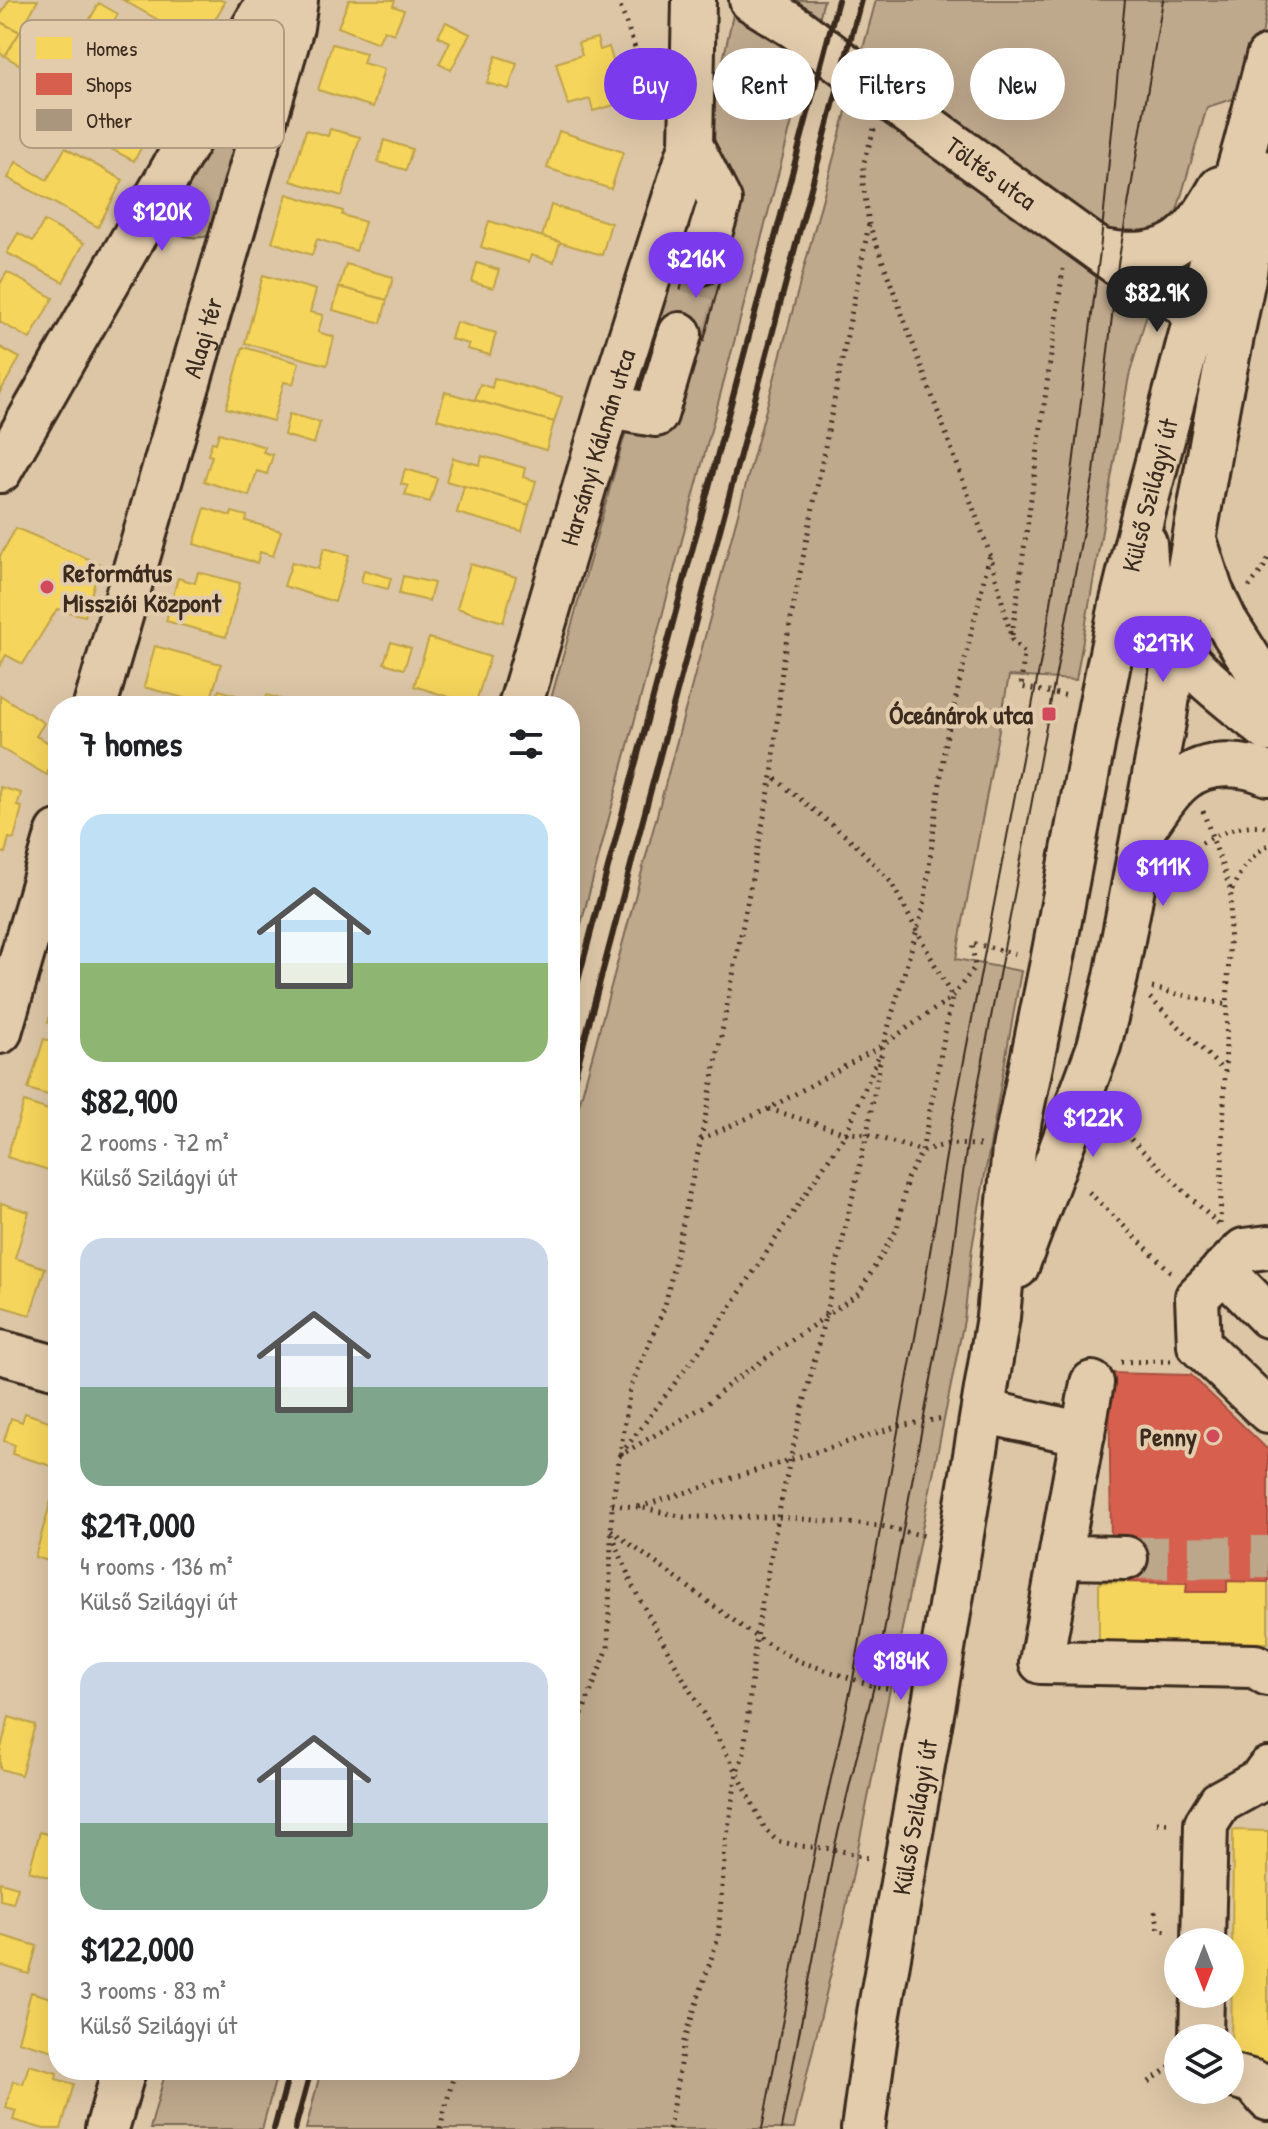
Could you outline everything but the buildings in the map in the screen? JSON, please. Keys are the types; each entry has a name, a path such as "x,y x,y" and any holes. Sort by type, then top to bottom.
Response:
{"street":[{"path":"258,20 272,0"},
{"name":"Alagi tér","path":"284,55 296,0"},
{"name":"Harsányi Kálmán utca","path":"523,696 608,407 691,145 694,0"},
{"name":"Töltés utca","path":"751,0 796,28 886,96 1094,261 1149,281 1196,314"},
{"name":"Külső Szilágyi út","path":"998,1317 1099,1046 1116,977 1145,827 1184,662 1195,538 1219,400 1256,258 1256,132 1268,57"},
{"path":"1094,261 1120,254 1162,252 1174,246 1207,212 1256,132"},
{"name":"Külső Szilágyi út","path":"863,2129 879,2013 998,1317 1014,1149 1052,962 1085,699 1121,605 1196,314 1256,132"},
{"path":"691,145 720,201 701,263"},
{"path":"0,471 184,148"},
{"name":"Alagi tér","path":"100,689 257,148"},
{"path":"1094,261 1158,304 1174,335 1182,369"},
{"path":"1196,314 1207,332 1219,400"},
{"path":"608,407 656,415 680,334"},
{"path":"1144,511 1147,583 1159,619 1184,662 1268,730"},
{"path":"1195,538 1211,590 1225,620 1268,688"},
{"path":"1085,699 1131,670 1184,662"},
{"path":"1145,827 1185,777 1200,770 1242,765 1268,774"},
{"path":"0,1032 48,866"},
{"path":"1230,1258 1268,1316"},
{"path":"1230,1258 1199,1345 1268,1411"},
{"path":"0,1352 48,1365"},
{"path":"1099,1373 1083,1434 1041,1662 1255,1666 1268,1674"},
{"path":"983,1411 1083,1434"},
{"path":"1061,1557 1126,1558"},
{"path":"1203,1928 1206,1824 1220,1802 1260,1780 1268,1769"},
{"path":"1244,2079 1254,2082 1268,2099"},
{"path":"107,2129 121,2080"}],"path":[{"path":"877,120 864,162 863,183 869,224 990,554 1012,640 1024,652 1021,687 1085,699"},
{"path":"580,1719 608,1648 612,1505 630,1389 665,1306 701,1139 772,776 783,659 869,224"},
{"path":"1012,640 1094,261"},
{"path":"618,1457 713,1333 846,1133 883,1045 924,906 945,744 990,554"},
{"path":"618,1457 703,1407 732,1382 859,1293 897,1229 907,1179 922,1151 952,997 891,882 853,842 772,776"},
{"path":"1200,803 1231,891"},
{"path":"1174,871 1191,851 1211,839 1239,827 1260,825 1268,828"},
{"path":"1230,1258 1224,1072 1231,891 1240,870 1268,845"},
{"path":"701,1139 768,1109 883,1045 952,997 975,967 972,943 1021,954"},
{"path":"1152,988 1227,1005"},
{"path":"1150,998 1224,1072"},
{"path":"669,2129 684,2041 718,1938 725,1848 737,1772 744,1753 756,1637 778,1517 867,1134 883,1045"},
{"path":"768,1109 846,1133 867,1134 922,1151 948,1144 1014,1149"},
{"path":"1105,1114 1230,1258"},
{"path":"1089,1192 1230,1258"},
{"path":"1099,1373 1216,1361"},
{"path":"639,1507 899,1426 983,1411"},
{"path":"612,1505 639,1507 684,1517 778,1517 881,1526 961,1546"},
{"path":"611,1530 756,1637 798,1661 874,1686 935,1697"},
{"path":"611,1530 633,1587 737,1772 765,1829 777,1841 834,1849 905,1867"},
{"path":"1149,2082 1164,2071"},
{"path":"440,2129 452,2080"}],"shaded area":[{"path":"736,0 824,0 811,48 726,48"},
{"path":"876,0 1268,0 1259,54 1239,97 1207,107 1129,376 1076,680 1009,676 956,959 1021,971 972,1248 964,1320 844,1918 794,2129 306,2129 318,2080 580,2080 580,1102 844,120 954,120 954,48 863,48"},
{"path":"713,107 713,120 792,120 580,928 580,696 552,696 701,163"},
{"path":"204,148 236,148 212,235 197,238 184,236 173,230 165,218"},
{"path":"163,2080 275,2080 262,2129 150,2129"}],"tunnel":[{"path":"680,334 701,263"},
{"path":"1126,1558 1268,1557"}],"tram line":[{"path":"762,2129 816,1846 853,1679 948,1144 1047,628 1072,473 1100,251 1125,0"},
{"path":"781,2129 834,1849 874,1686 947,1293 967,1144 1094,473 1118,264 1163,0"}],"railway":[{"path":"580,973 838,0"},
{"path":"580,1056 861,0"},
{"path":"274,2129 287,2080"},
{"path":"295,2129 308,2080"}],"place":[{"name":"Református Missziói Központ","path":"47,587"},
{"name":"Óceánárok utca","path":"1049,714"},
{"name":"Penny","path":"1213,1436"}]}
